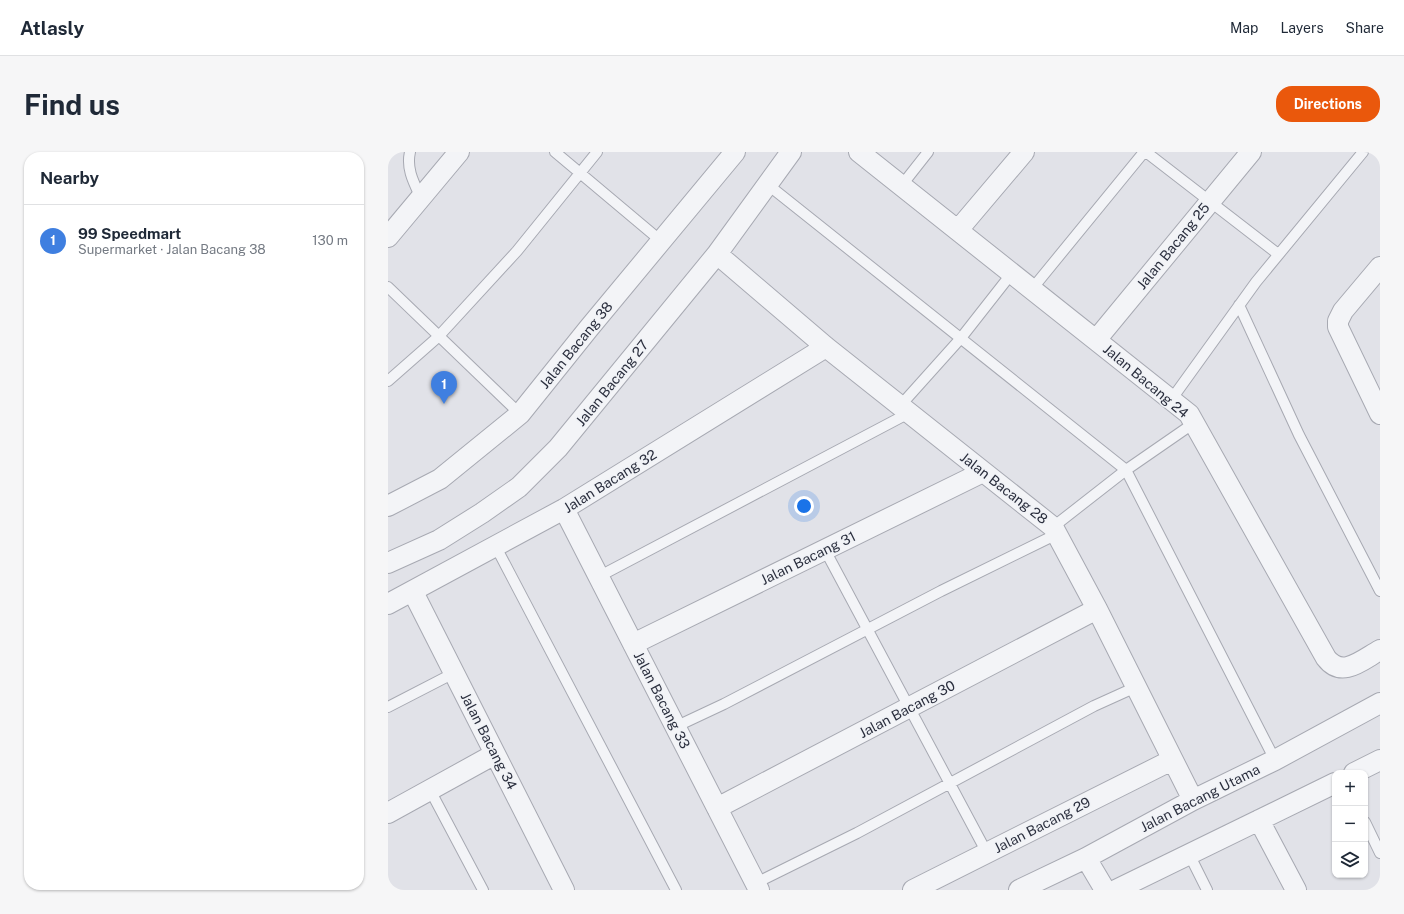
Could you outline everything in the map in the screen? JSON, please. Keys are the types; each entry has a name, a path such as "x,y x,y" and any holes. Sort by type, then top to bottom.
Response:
{"street":[{"path":"388,238 459,152"},
{"name":"Jalan Bacang 38","path":"388,506 440,479 520,414 734,152"},
{"name":"Jalan Bacang 27","path":"388,563 439,540 482,514 519,487 558,448 717,254 791,152"},
{"name":"Jalan Bacang 24","path":"859,152 1189,414 1330,664 1336,667 1344,668 1354,665 1380,650"},
{"path":"958,230 1024,152"},
{"name":"Jalan Bacang 25","path":"1096,340 1251,152"},
{"name":"Jalan Bacang 28","path":"717,254 826,347 1055,531 1193,800"},
{"path":"1380,267 1343,311 1338,321 1340,332 1380,414"},
{"name":"Jalan Bacang 32","path":"388,604 413,592 564,509 826,347"},
{"name":"Jalan Bacang 31","path":"633,644 983,472"},
{"name":"Jalan Bacang 33","path":"564,509 758,886"},
{"name":"Jalan Bacang 34","path":"413,592 564,890"},
{"name":"Jalan Bacang 30","path":"717,808 1096,609"},
{"name":"Jalan Bacang Utama","path":"1019,890 1086,858 1193,800 1275,760 1380,703"},
{"path":"388,813 495,754"},
{"name":"Jalan Bacang 29","path":"912,890 1172,760"},
{"path":"1360,770 1380,760"},
{"path":"1116,890 1332,784"},
{"path":"1259,820 1296,890"},
{"path":"1086,858 1105,890"}],"lane":[{"path":"410,152 410,176 421,198"},
{"path":"555,152 661,241"},
{"path":"388,381 438,337 517,251 597,152"},
{"path":"902,186 928,152"},
{"path":"1032,289 1145,152 1278,254"},
{"path":"1171,400 1256,282 1363,152"},
{"path":"767,184 1126,470 1275,760"},
{"path":"598,577 905,409 1012,273"},
{"path":"388,287 438,337 520,414"},
{"path":"1239,305 1299,434 1380,591"},
{"path":"675,727 724,704 1055,531 1126,470 1194,423"},
{"path":"496,547 676,890"},
{"path":"825,550 987,853"},
{"path":"388,707 454,673"},
{"path":"758,886 1094,706 1136,687"},
{"path":"430,790 483,890"},
{"path":"1368,828 1380,853"},
{"path":"1189,854 1207,890"}],"place":[{"name":"99 Speedmart","path":"444,404"}]}
